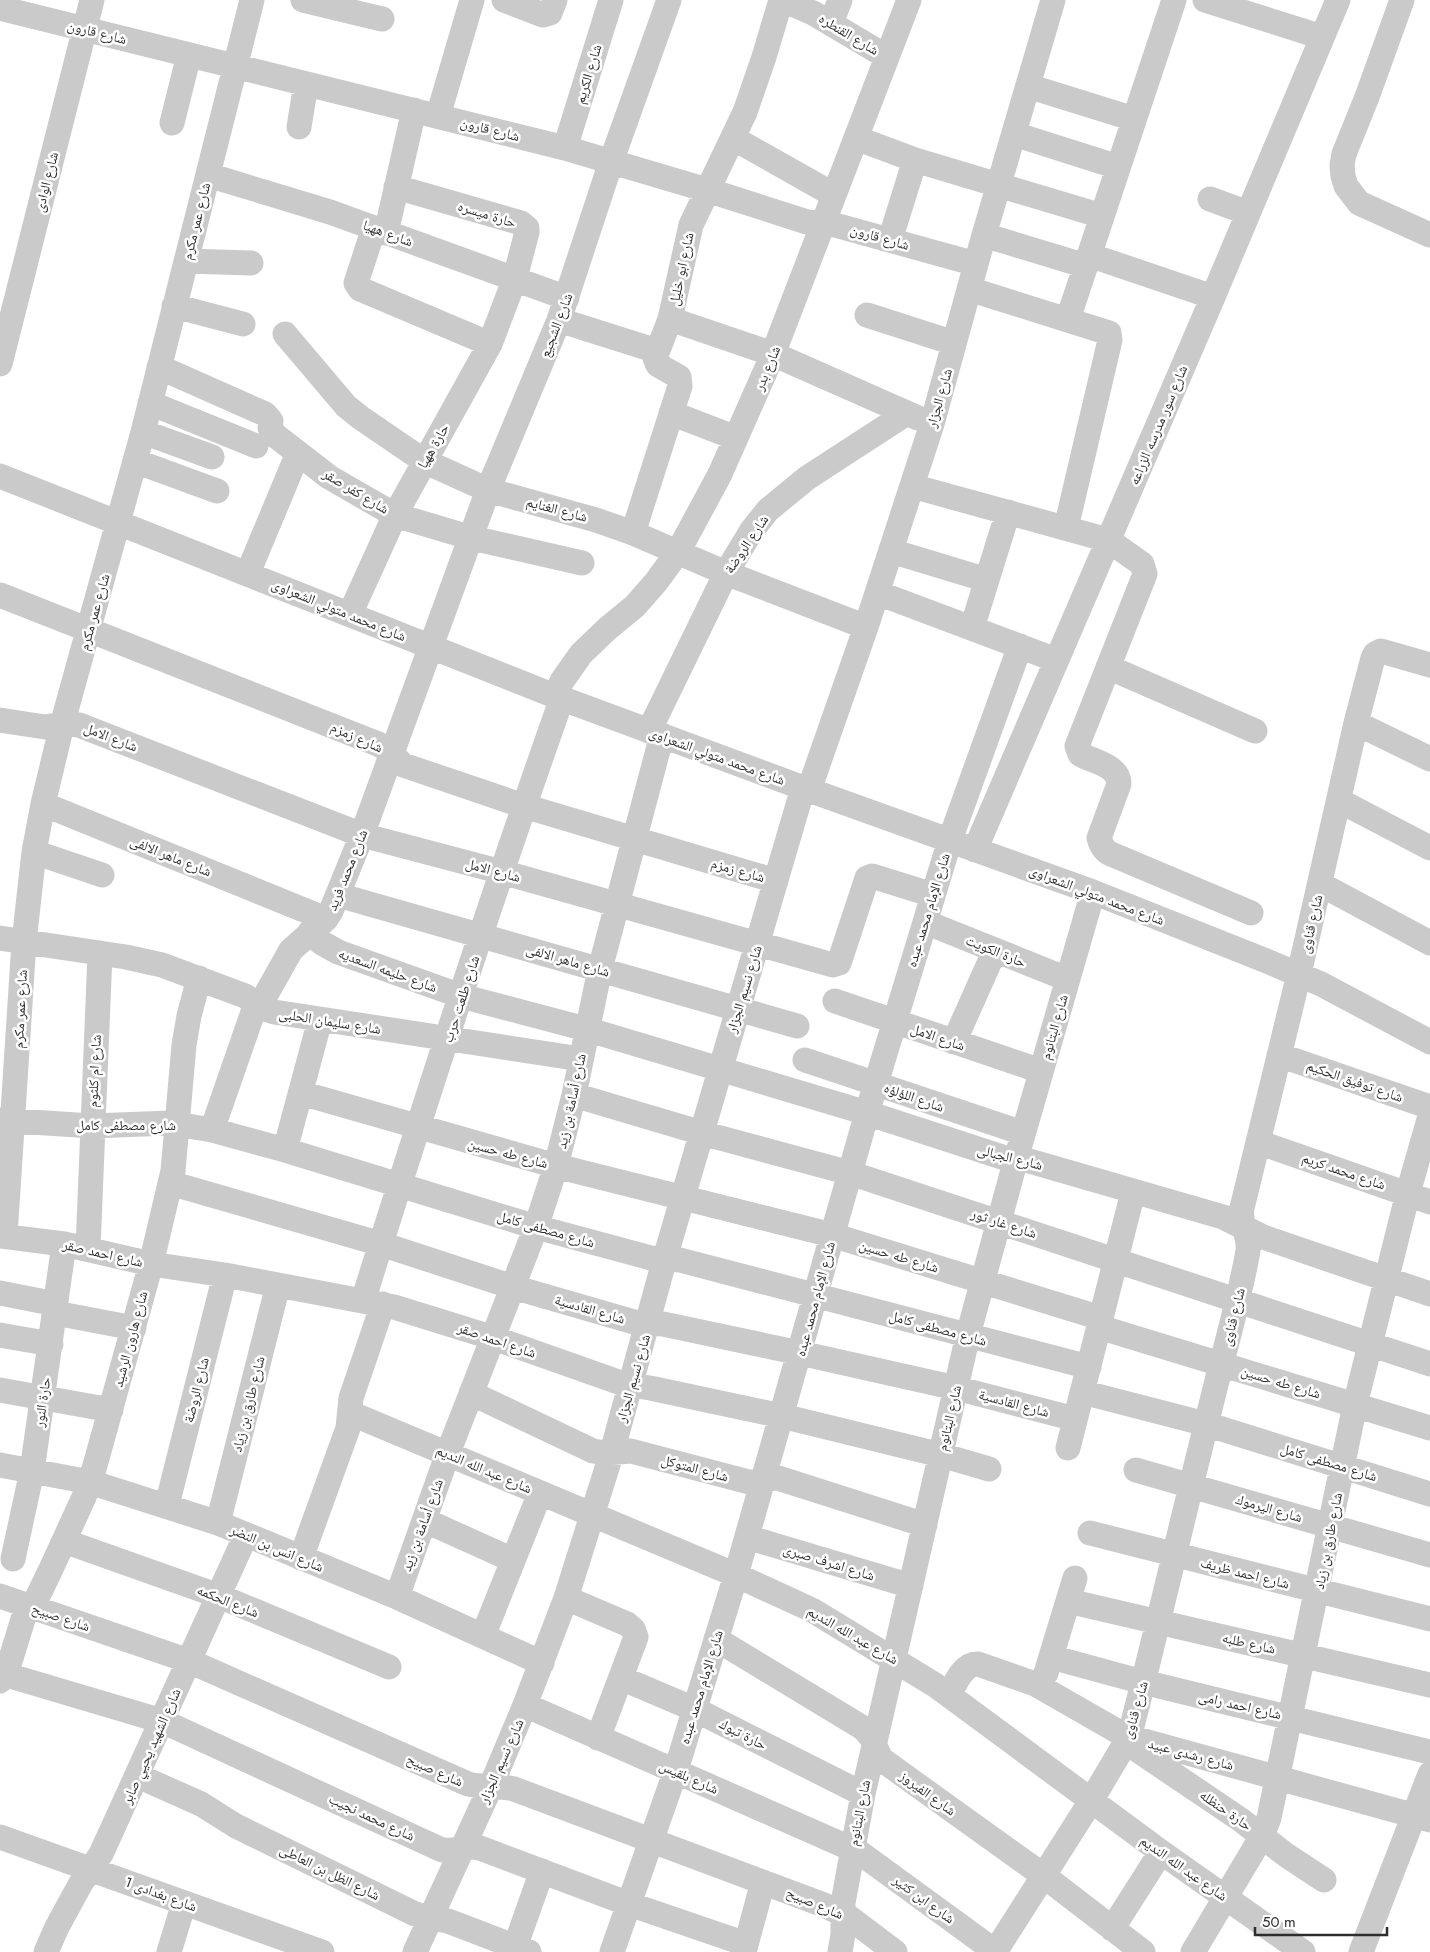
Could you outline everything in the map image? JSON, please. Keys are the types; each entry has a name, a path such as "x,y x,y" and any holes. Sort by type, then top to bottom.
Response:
{"street":[{"name":"شارع الوادى","path":"0,364 92,0"},
{"name":"شارع عمر مكرم","path":"3,1236 7,1120 34,852 43,804 62,725 143,432 252,0"},
{"path":"303,0 382,19"},
{"path":"438,116 472,0"},
{"path":"504,0 542,15 550,12 555,0"},
{"name":"شارع الكريم","path":"565,148 611,0"},
{"name":"شارع الشجيع","path":"432,647 488,490 563,309 611,162 669,0"},
{"name":"شارع القنطره","path":"782,0 813,13 887,57"},
{"name":"شارع ابو خليل","path":"657,351 670,319 691,225 733,138 758,76 782,0"},
{"path":"830,24 840,0"},
{"name":"شارع بدر","path":"558,697 562,681 581,654 635,606 651,589 678,552 707,500 773,354 908,0"},
{"name":"شارع الجزار","path":"806,789 866,627 932,424 984,235 1053,0"},
{"path":"1068,319 1174,0"},
{"path":"1206,0 1322,36"},
{"name":"شارع سور مدرسه الزراعه","path":"975,850 1213,297 1338,0"},
{"path":"1402,0 1344,154 1343,176 1352,196 1359,203 1430,235"},
{"name":"شارع قارون","path":"0,8 565,148 807,222 835,225 976,264"},
{"path":"172,123 189,55"},
{"path":"298,127 306,84"},
{"path":"1028,86 1134,119"},
{"path":"414,110 396,187 380,230 356,283 360,289 490,344"},
{"path":"1014,134 1118,167"},
{"path":"733,138 834,195"},
{"path":"856,138 915,160 1102,216"},
{"path":"890,240 915,160"},
{"name":"شارع ههيا","path":"208,175 330,212 515,278 563,309 657,351"},
{"name":"حارة ميسره","path":"396,187 525,225 527,232 515,278"},
{"path":"1210,198 1248,213"},
{"path":"984,235 1088,260 1213,297"},
{"path":"186,261 251,263"},
{"name":"حارة ههيا","path":"350,614 395,515 490,344 515,278"},
{"path":"970,289 1106,331 1110,336 1066,528"},
{"path":"174,306 243,324"},
{"path":"867,315 954,343"},
{"path":"670,319 773,354 932,424"},
{"name":"شارع الغنايم","path":"285,334 346,406 424,461 488,490 596,520 633,533 726,573 866,627"},
{"path":"633,533 680,381 675,374 658,365 656,362 657,351"},
{"name":"شارع كفر صقر","path":"159,368 266,414 271,421 270,428 272,432 298,453 335,481 395,515 472,538 582,563"},
{"path":"150,403 256,446"},
{"path":"671,413 736,438"},
{"name":"شارع الروضة","path":"656,733 726,573 752,530 768,510 806,478 907,413"},
{"path":"143,432 212,457"},
{"path":"248,573 298,453"},
{"path":"135,461 218,491"},
{"name":"شارع محمد متولي الشعراوى","path":"0,476 558,697 806,789 1093,892 1299,974 1430,1042"},
{"path":"912,486 1108,540 1142,564 1145,574 1077,746 1080,754 1113,769 1119,778 1119,784 1099,838 1101,845 1106,852 1251,912"},
{"path":"972,628 1008,512"},
{"path":"891,551 987,580"},
{"path":"878,592 1056,660"},
{"name":"شارع زمزم","path":"0,595 378,744 403,765 524,806 776,881"},
{"name":"شارع الإمام محمد عبده","path":"612,1952 676,1770 736,1575 867,1113 950,840 1020,646"},
{"name":"شارع محمد فريد","path":"212,1130 250,1020 291,950 331,911 362,835 432,647"},
{"name":"شارع قناوى","path":"996,1952 1127,1739 1192,1486 1220,1364 1238,1300 1249,1241 1243,1227 1242,1208 1373,658 1378,652 1385,651 1430,665"},
{"path":"1108,667 1255,731"},
{"name":"شارع طلعت حرب","path":"301,1558 348,1428 350,1398 373,1302 381,1244 558,697"},
{"name":"شارع الامل","path":"0,720 45,726 79,725 362,835 835,965 839,963 867,878 872,876 933,895"},
{"path":"1356,723 1430,759"},
{"name":"شارع أسامة بن زيد","path":"397,1597 448,1453 536,1227 556,1166 574,1095 586,1029 600,969 634,840 656,733"},
{"name":"شارع نسيم الجزار","path":"415,1952 491,1786 542,1663 566,1598 612,1452 665,1258 738,1008 806,789"},
{"path":"1340,801 1430,848"},
{"name":"شارع ماهر الالفى","path":"43,804 317,926"},
{"path":"34,852 102,875"},
{"path":"1320,884 1430,943"},
{"name":"شارع البتانوم","path":"840,1952 852,1848 873,1742 894,1659 968,1335 998,1221 1093,892"},
{"name":"شارع ماهر الالفى","path":"338,895 798,1026"},
{"name":"حارة الكويت","path":"925,922 1068,979"},
{"name":"شارع حليمه السعديه","path":"317,926 322,944 338,952 461,996 586,1029"},
{"name":"شارع سليمان الحلبى","path":"0,938 100,953 162,965 245,996 274,1012 581,1059"},
{"path":"954,1042 995,950"},
{"name":"شارع ام كلثوم","path":"76,1246 92,1126 100,953"},
{"name":"شارع هارون الرشيد","path":"1,1676 11,1660 24,1616 51,1569 90,1482 111,1410 151,1264 170,1183 178,1124 184,1045 200,978"},
{"name":"شارع الامل","path":"835,1001 1041,1071"},
{"path":"285,1150 320,1020"},
{"name":"شارع الجبالى","path":"586,1029 867,1113 1005,1158 1026,1160 1223,1217 1262,1237 1430,1294"},
{"name":"شارع توفيق الحكيم","path":"1279,1055 1430,1108"},
{"name":"شارع اللؤلؤه","path":"805,1060 1023,1133"},
{"name":"شارع طه حسين","path":"301,1093 417,1128 556,1166 832,1235 1092,1315 1109,1330 1430,1428"},
{"name":"شارع غار ثور","path":"574,1095 702,1133 850,1173 1430,1364"},
{"name":"شارع طارق بن زياد","path":"1193,1952 1262,1836 1269,1818 1318,1592 1355,1405 1386,1279 1419,1198 1430,1116"},
{"name":"شارع مصطفى كامل","path":"7,1120 92,1126 150,1123 178,1124 212,1130 285,1150 536,1227 651,1258 680,1260 1089,1368"},
{"name":"شارع محمد كريم","path":"1258,1142 1419,1198"},
{"name":"شارع القادسية","path":"170,1183 381,1244 513,1287 634,1322 663,1324 800,1353 956,1388 1075,1419"},
{"path":"1068,1448 1133,1192"},
{"name":"شارع احمد صقر","path":"3,1236 76,1246 151,1264 225,1275 373,1302 494,1338 630,1386 650,1388 782,1416 941,1455 989,1469"},
{"name":"حارة النور","path":"7,1557 32,1471 56,1308 76,1246"},
{"name":"شارع الروضة","path":"167,1506 225,1275"},
{"name":"شارع طارق بن زياد","path":"218,1523 278,1285"},
{"path":"0,1293 134,1328"},
{"path":"0,1334 51,1344"},
{"path":"0,1390 111,1410"},
{"name":"شارع مصطفى كامل","path":"1082,1392 1206,1424 1430,1494"},
{"name":"شارع المتوكل","path":"471,1393 599,1453 631,1451 749,1482 778,1478 925,1525"},
{"name":"شارع عبد الله النديم","path":"350,1413 736,1575 812,1610 894,1659 949,1695 1162,1852 1303,1952"},
{"name":"شارع انس بن النضر","path":"0,1465 90,1482 218,1523 397,1597 542,1663"},
{"name":"شارع اليرموك","path":"1136,1470 1430,1555"},
{"path":"483,1636 540,1493"},
{"path":"424,1520 514,1560"},
{"name":"شارع احمد ظريف","path":"1090,1534 1430,1620"},
{"name":"شارع الشهيد يحيي صابر","path":"46,1952 81,1882 101,1854 246,1535"},
{"name":"شارع اشرف صبرى","path":"747,1537 911,1586"},
{"name":"شارع الحكمه","path":"64,1541 219,1596 389,1667"},
{"path":"7,1557 51,1569"},
{"name":"شارع طلبه","path":"1051,1657 1071,1589 1158,1622 1430,1686"},
{"name":"شارع صبيح","path":"0,1596 189,1662 468,1784 514,1789 843,1913 895,1952"},
{"path":"566,1598 626,1624 633,1629 636,1636 598,1738"},
{"name":"شارع الفيروز","path":"716,1638 863,1728 873,1742 881,1759 1044,1876 1143,1952"},
{"path":"1042,1688 1051,1657"},
{"name":"شارع احمد رامى","path":"1051,1657 1143,1682 1430,1752"},
{"name":"شارع رشدى عبيد","path":"949,1695 966,1668 973,1664 1019,1678 1042,1688 1127,1739 1279,1777 1422,1818"},
{"name":"شارع محمد نجيب","path":"1,1676 162,1721 442,1850 449,1851 474,1846 745,1948"},
{"name":"حارة تبوك","path":"621,1678 694,1709 863,1794"},
{"name":"شارع بلقيس","path":"525,1705 852,1848"},
{"name":"حارة حنظله","path":"1127,1739 1324,1880"},
{"path":"1361,1952 1422,1818 1430,1774"},
{"name":"شارع الظل بن العاطى","path":"138,1776 201,1804 236,1826 413,1913 448,1920 522,1949"},
{"name":"شارع بغدادى 1","path":"0,1837 322,1952"},
{"name":"شارع ابن كثير","path":"852,1848 996,1952"},
{"path":"1112,1929 1162,1852"},
{"path":"522,1949 542,1871"},
{"path":"745,1948 763,1882"},
{"path":"169,1952 184,1903"}]}
